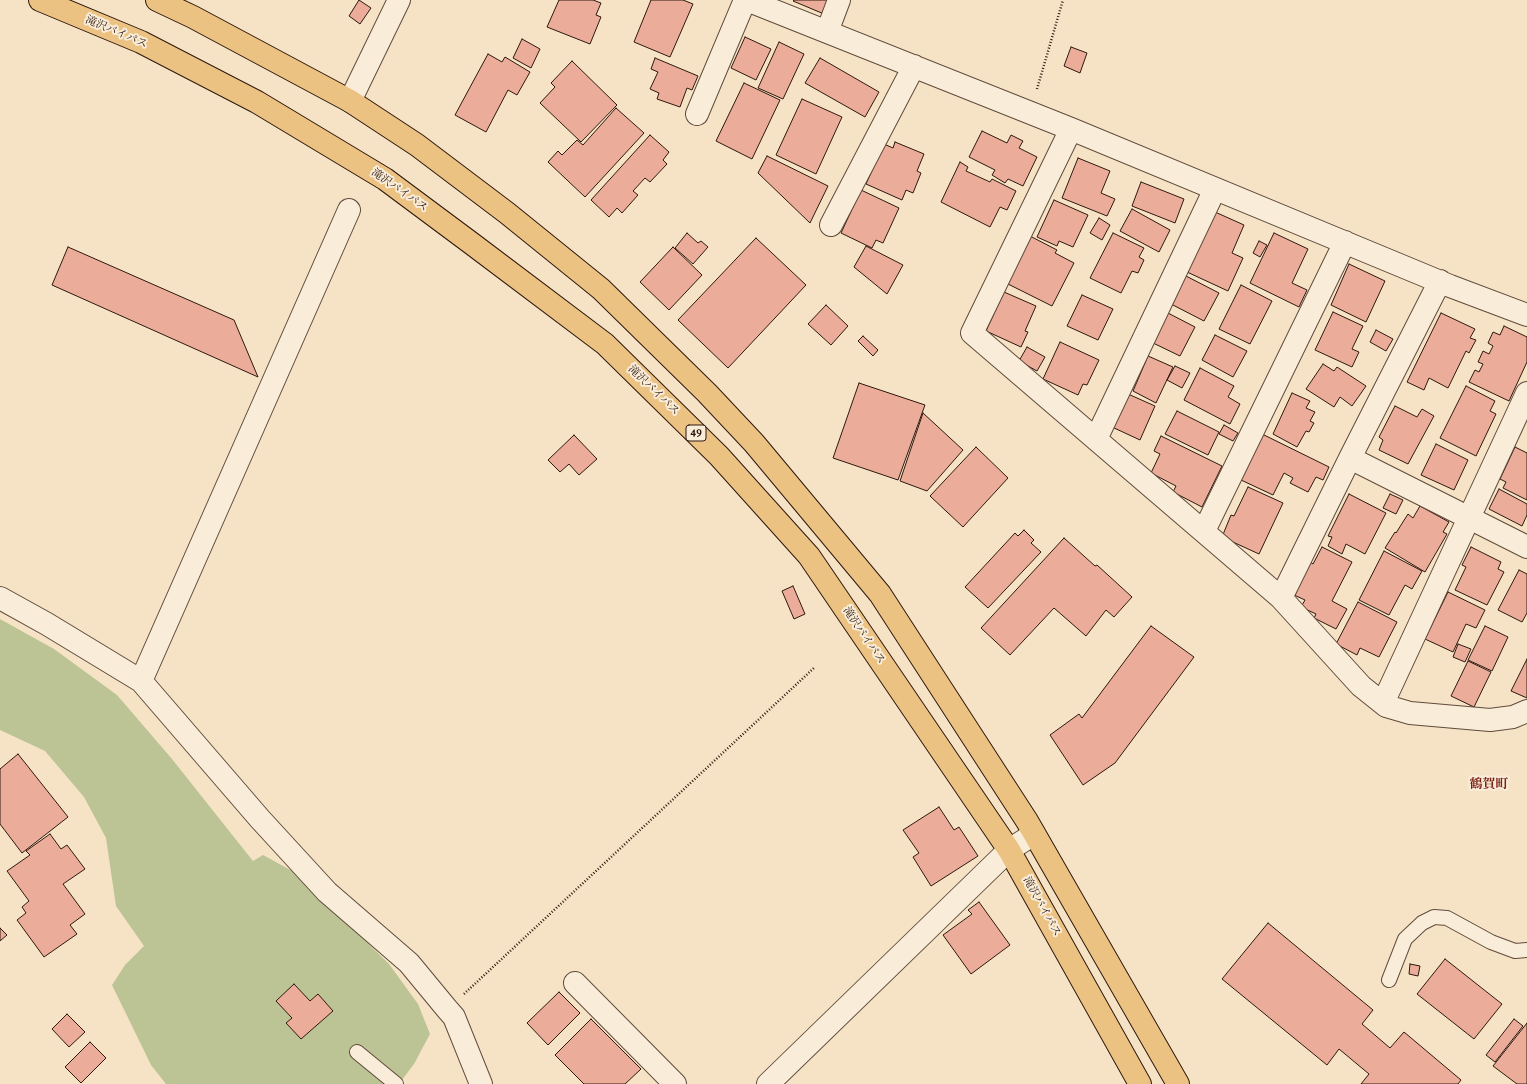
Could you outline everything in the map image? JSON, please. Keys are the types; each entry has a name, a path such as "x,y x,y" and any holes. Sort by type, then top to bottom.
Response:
{"highway":[{"name":"滝沢バイパス","path":"40,0 141,42 250,98 385,179 605,344 719,456 809,556 1009,850 1140,1084"},
{"path":"157,0 200,21 350,101 429,154 507,213 601,289 707,393 754,444 880,594 954,706 1034,834 1178,1084"}],"street":[{"path":"350,101 399,0"},
{"path":"697,114 746,0 1030,112 1440,282 1527,315"},
{"path":"826,32 839,0"},
{"path":"831,225 914,66"},
{"path":"1071,129 972,333 1281,598 1361,686 1386,706 1410,713 1490,720 1513,717 1527,711"},
{"path":"1096,439 1215,189"},
{"path":"141,681 349,210"},
{"path":"1204,531 1345,242"},
{"path":"1281,598 1350,458 1440,282"},
{"path":"1383,703 1527,393"},
{"path":"1350,458 1527,548"},
{"path":"0,598 47,624 141,681 260,819 327,892 409,963 454,1017 481,1084"},
{"path":"768,1084 1009,850 1034,834"},
{"path":"575,983 675,1084"}],"lane":[{"path":"1389,980 1405,939 1422,923 1434,917 1447,918 1491,942 1515,951 1527,950"},
{"path":"357,1052 396,1084"}],"path":[{"path":"1030,112 1063,0"},
{"path":"447,1009 815,667"}],"green space":[{"path":"0,619 54,649 117,695 172,759 253,861 263,855 296,873 389,964 418,1004 430,1034 414,1064 399,1084 166,1084 151,1065 112,985 125,965 144,946 116,906 106,838 84,797 45,751 0,730"}],"building":[{"path":"359,0 371,8 360,24 349,16"},
{"path":"559,0 593,0 601,3 596,15 601,17 590,44 547,27"},
{"path":"651,0 683,0 693,4 670,57 634,42"},
{"path":"830,0 824,14 793,1"},
{"path":"745,37 771,49 756,80 731,68"},
{"path":"522,39 540,49 531,68 513,58"},
{"path":"779,42 804,54 783,99 758,88"},
{"path":"1071,47 1087,53 1080,73 1064,66"},
{"path":"488,54 502,62 505,57 530,72 517,95 508,90 486,132 455,115"},
{"path":"655,58 698,76 692,90 687,88 680,107 657,99 659,93 650,89 658,72 651,69"},
{"path":"820,58 879,92 865,117 805,83"},
{"path":"572,61 617,105 581,142 540,103 555,87 551,83"},
{"path":"744,83 780,100 752,159 716,141"},
{"path":"802,99 842,117 816,174 776,155"},
{"path":"616,108 644,133 585,197 548,162 558,151 562,155 577,140 583,145"},
{"path":"982,131 1007,143 1011,135 1023,141 1019,148 1037,157 1023,186 1008,179 1005,183 992,175 995,170 969,157"},
{"path":"650,135 669,152 663,160 667,164 650,182 645,178 633,191 638,195 622,213 617,208 609,217 591,200"},
{"path":"895,142 924,154 917,171 921,173 913,193 906,190 902,200 866,184 884,144 893,148"},
{"path":"767,156 828,186 810,223 758,173"},
{"path":"1078,158 1110,171 1101,193 1115,199 1107,216 1062,198"},
{"path":"960,162 968,167 966,171 990,182 992,179 1016,191 1007,210 1000,207 990,227 941,202"},
{"path":"1141,182 1184,199 1175,223 1132,206"},
{"path":"861,190 899,208 883,243 876,240 872,248 841,233"},
{"path":"1054,200 1088,215 1073,247 1059,241 1057,246 1037,237"},
{"path":"1132,209 1170,230 1159,252 1120,231"},
{"path":"1215,212 1244,225 1232,253 1243,258 1228,291 1187,272"},
{"path":"1099,218 1110,225 1102,240 1090,233"},
{"path":"687,233 698,243 701,241 708,247 693,264 675,248"},
{"path":"1113,233 1144,248 1139,257 1144,260 1138,273 1132,271 1121,293 1090,278"},
{"path":"1274,233 1308,249 1292,283 1307,290 1299,307 1250,283"},
{"path":"1030,236 1057,250 1055,253 1074,263 1052,306 1006,283"},
{"path":"756,238 806,285 728,368 678,320"},
{"path":"1259,241 1267,245 1260,257 1253,253"},
{"path":"866,246 903,265 887,294 854,267"},
{"path":"68,247 234,320 258,377 52,285"},
{"path":"673,247 702,275 669,310 640,282"},
{"path":"1349,264 1385,281 1366,322 1331,305"},
{"path":"1186,276 1219,293 1204,321 1171,304"},
{"path":"1241,285 1272,301 1250,344 1219,329"},
{"path":"1004,292 1036,306 1025,331 1028,332 1021,347 986,331"},
{"path":"1082,295 1113,309 1098,340 1067,326"},
{"path":"826,305 848,326 831,345 808,324"},
{"path":"1166,312 1195,327 1180,356 1151,342"},
{"path":"1333,312 1363,326 1352,349 1359,352 1352,367 1315,350"},
{"path":"1441,313 1475,329 1470,338 1476,340 1469,353 1466,351 1448,388 1429,378 1424,390 1407,382"},
{"path":"1504,326 1527,337 1527,362 1509,401 1469,382 1475,370 1479,372 1483,364 1478,362 1483,351 1489,354 1493,346 1488,343 1493,332 1500,335"},
{"path":"1376,330 1393,339 1386,351 1370,342"},
{"path":"1215,335 1247,351 1233,377 1202,360"},
{"path":"863,336 878,350 873,356 858,341"},
{"path":"1060,342 1099,360 1087,385 1083,384 1078,395 1043,379"},
{"path":"1027,347 1045,357 1037,371 1019,361"},
{"path":"1148,356 1173,367 1156,403 1133,391"},
{"path":"1323,364 1334,371 1337,367 1366,386 1352,406 1340,397 1334,407 1306,389"},
{"path":"1175,366 1190,373 1182,388 1167,380"},
{"path":"1200,368 1234,386 1228,397 1240,404 1230,424 1184,400"},
{"path":"859,383 925,405 898,480 833,458"},
{"path":"1466,386 1495,401 1490,411 1496,414 1476,456 1440,438"},
{"path":"1292,393 1310,401 1306,408 1315,412 1310,421 1314,423 1309,432 1306,431 1297,447 1273,434"},
{"path":"1128,394 1155,406 1140,440 1112,427"},
{"path":"1395,406 1417,417 1422,409 1434,416 1408,464 1379,450 1383,440 1379,437"},
{"path":"1177,411 1219,432 1208,455 1165,434"},
{"path":"923,413 963,450 927,491 900,481"},
{"path":"1224,425 1238,433 1233,441 1219,434"},
{"path":"1262,434 1329,467 1323,480 1316,477 1308,492 1290,483 1293,478 1284,473 1273,495 1241,480"},
{"path":"574,435 597,459 579,475 569,464 560,472 548,460"},
{"path":"1161,436 1222,466 1202,507 1173,492 1176,486 1151,473 1160,454 1154,451"},
{"path":"1436,444 1468,460 1454,490 1421,475"},
{"path":"976,447 1008,478 963,527 930,496"},
{"path":"1515,447 1527,453 1527,500 1503,488 1506,482 1500,479"},
{"path":"1248,487 1283,503 1259,554 1222,537 1231,515 1234,516"},
{"path":"1499,489 1527,504 1527,515 1522,526 1489,509"},
{"path":"1349,494 1386,513 1365,554 1346,544 1342,554 1328,546 1332,537 1328,536"},
{"path":"1390,494 1403,500 1396,514 1383,508"},
{"path":"1420,506 1449,522 1443,532 1447,534 1425,572 1385,548 1408,514 1413,518"},
{"path":"1024,530 1034,540 1031,543 1041,552 988,608 965,587 1015,533 1018,536"},
{"path":"1064,538 1095,566 1097,565 1132,597 1114,617 1106,610 1086,636 1054,608 1010,655 981,628"},
{"path":"1322,547 1352,562 1332,601 1347,609 1336,629 1314,618 1316,614 1301,607 1305,600 1294,595 1310,562 1313,564"},
{"path":"1471,547 1501,562 1498,569 1504,572 1487,605 1455,590 1466,567 1462,565"},
{"path":"1384,551 1422,571 1412,589 1405,585 1389,615 1359,600"},
{"path":"1519,570 1527,574 1527,613 1522,622 1498,610"},
{"path":"793,586 805,614 794,619 782,591"},
{"path":"1448,592 1485,610 1476,628 1466,624 1453,652 1425,639"},
{"path":"1358,602 1397,622 1379,657 1360,648 1357,655 1336,644"},
{"path":"1151,626 1194,657 1115,763 1083,785 1050,735 1079,714 1082,718"},
{"path":"1485,626 1508,637 1492,671 1468,660"},
{"path":"1458,644 1471,649 1465,662 1453,657"},
{"path":"1527,659 1527,698 1511,691"},
{"path":"1468,661 1491,672 1474,707 1451,696"},
{"path":"18,754 68,817 22,853 0,824 0,769"},
{"path":"939,807 954,830 959,827 978,856 931,886 913,857 919,853 903,830"},
{"path":"50,834 61,849 67,845 85,869 63,884 85,914 70,925 77,934 44,957 17,920 26,913 22,907 29,901 7,871 30,855 26,851"},
{"path":"979,902 1010,945 971,974 943,935 972,914 968,910"},
{"path":"1268,923 1373,1010 1362,1024 1390,1048 1404,1032 1461,1080 1458,1084 1361,1084 1369,1074 1339,1049 1327,1065 1222,979"},
{"path":"0,928 7,935 0,941"},
{"path":"1445,959 1502,1004 1474,1039 1417,994"},
{"path":"1410,964 1420,966 1418,976 1409,974"},
{"path":"294,984 310,1001 318,994 333,1011 301,1039 286,1023 292,1018 276,1001"},
{"path":"559,992 580,1013 548,1045 527,1023"},
{"path":"67,1014 85,1032 69,1047 52,1029"},
{"path":"591,1019 641,1069 625,1084 584,1084 555,1055"},
{"path":"1514,1019 1523,1026 1495,1062 1486,1055"},
{"path":"1527,1023 1527,1084 1517,1084 1493,1066"},
{"path":"90,1042 106,1058 81,1083 65,1067"}],"district":[{"name":"鶴賀町","path":"1489,786"}]}
